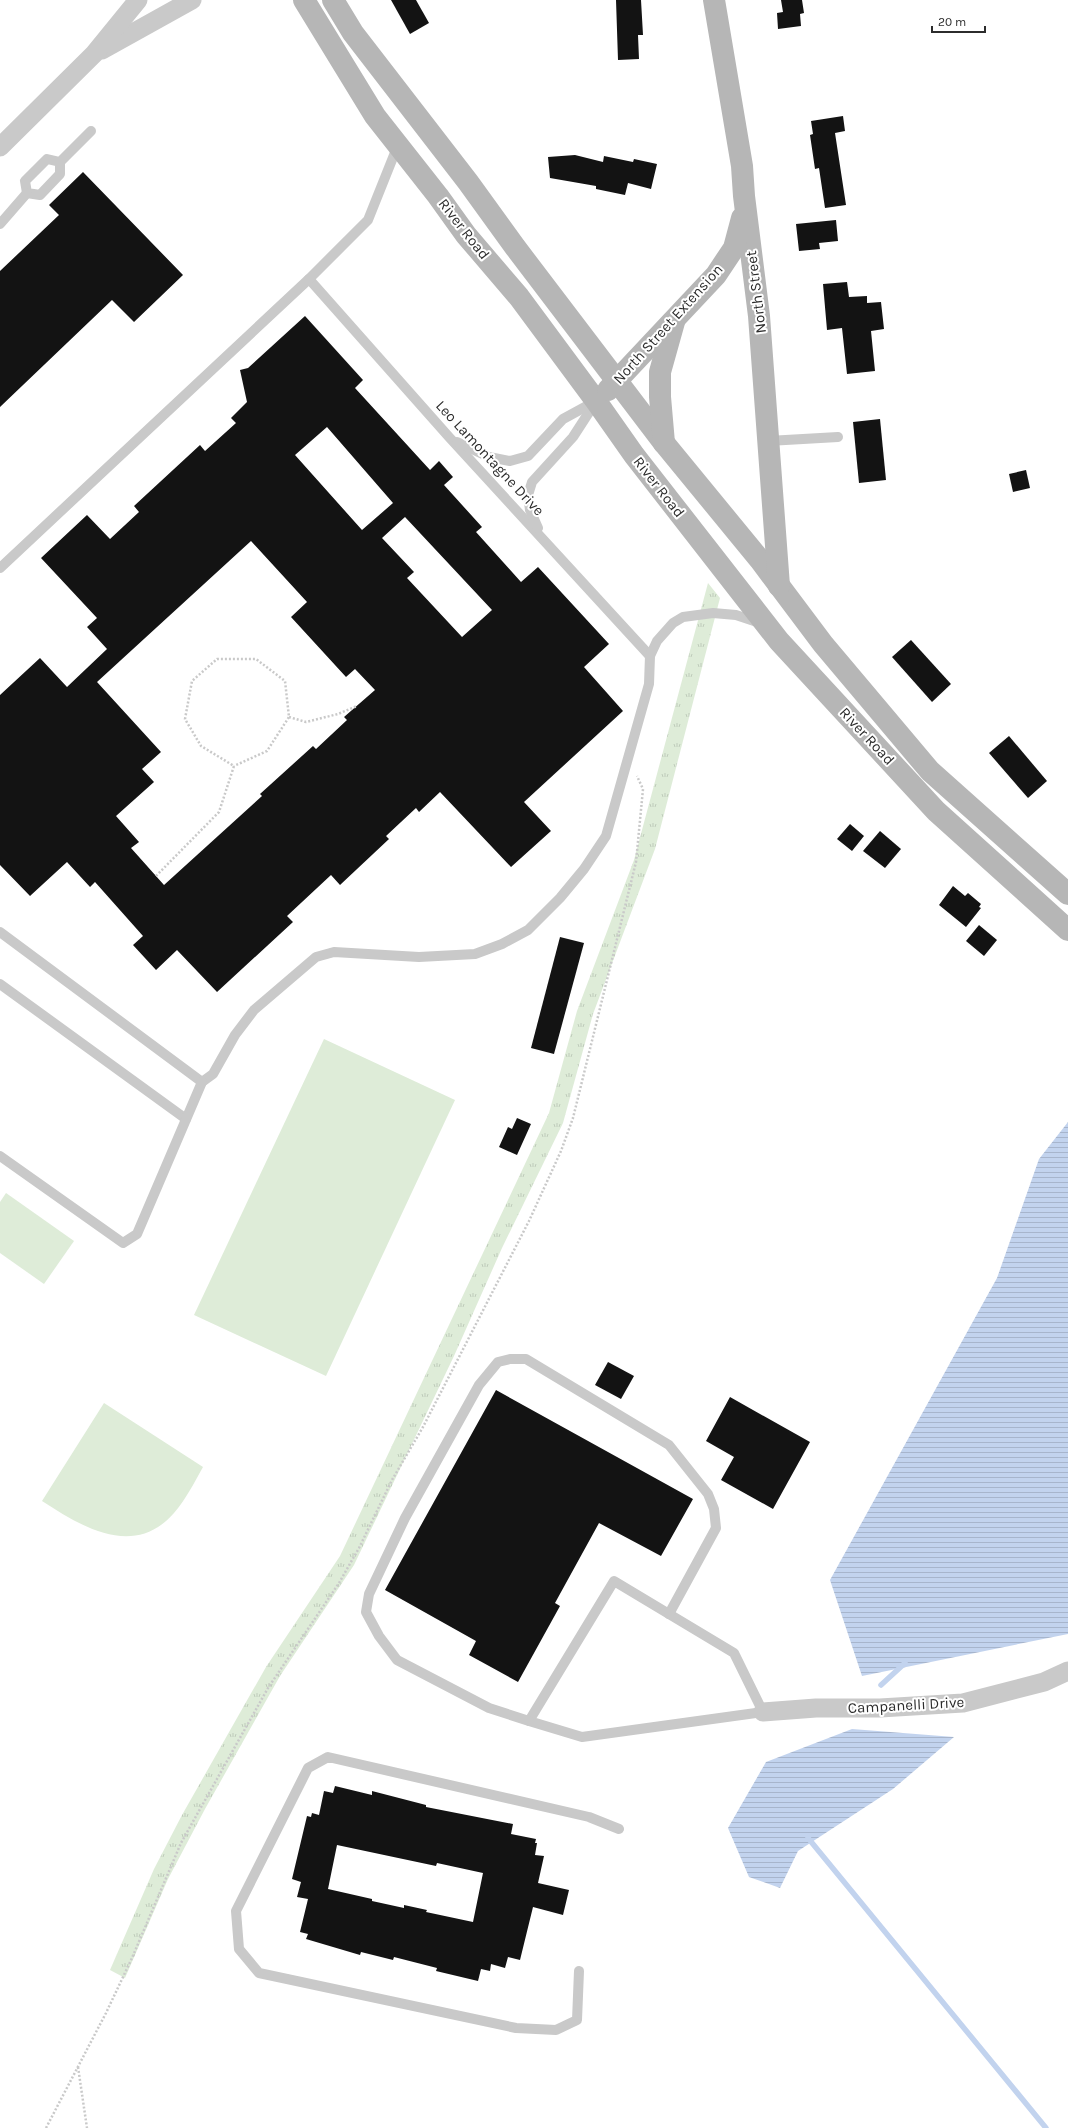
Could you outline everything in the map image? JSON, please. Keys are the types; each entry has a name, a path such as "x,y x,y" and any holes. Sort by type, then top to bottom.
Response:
{"main road":[{"name":"River Road","path":"304,0 375,116 466,235 519,297 634,455 779,641 936,811 1068,930"},
{"name":"River Road","path":"333,0 353,33 618,380 664,443 760,560 823,644 930,771 1068,894"},
{"name":"North Street","path":"714,0 742,166 744,196 759,316 779,586"},
{"name":"North Street Extension","path":"596,401 618,380 716,275 734,248 741,223 744,196"},
{"path":"664,443 660,398 660,372 676,317"}],"street":[{"path":"0,148 94,54 138,0"},
{"path":"94,54 192,0"},
{"name":"Campanelli Drive","path":"763,1712 816,1708 880,1708 963,1703 1044,1682 1068,1671"}],"lane":[{"path":"27,193 40,195 60,174 60,162 91,131"},
{"path":"0,568 308,279 368,220 398,146"},
{"path":"27,193 25,181 47,159 60,162"},
{"path":"0,224 27,193"},
{"name":"Leo Lamontagne Drive","path":"308,279 449,437 541,535 650,656"},
{"path":"449,437 489,457 510,461 528,456 563,419 596,401"},
{"path":"541,535 530,510 528,495 532,482 573,437 596,401"},
{"path":"768,442 838,437"},
{"path":"0,1156 123,1243 136,1234 202,1082 213,1074 235,1035 254,1010 316,957 334,952 419,957 475,954 502,944 528,930 584,869 606,836 629,760 649,684 650,656 657,641 673,623 683,617 713,613 736,615 767,625"},
{"path":"1,936 202,1082"},
{"path":"0,984 186,1118"},
{"path":"529,1721 614,1581 669,1614 734,1653 763,1712 582,1737 529,1721 489,1708 396,1660 379,1636 366,1612 369,1594 405,1518 479,1385 498,1362 510,1359 526,1359 669,1444 708,1494 714,1509 716,1528 669,1614"},
{"path":"579,1971 577,2020 556,2030 516,2028 259,1973 239,1949 236,1911 308,1768 328,1757 589,1817 619,1829"}],"path":[{"path":"156,876 218,812 234,766 267,751 289,717 285,681 256,659 217,659 192,681 185,719 201,746 234,766"},
{"path":"289,717 306,722 338,714 357,706"},
{"path":"46,2128 132,1958 181,1843 268,1688 339,1583 359,1548 392,1480 426,1420 529,1221 561,1151 576,1103 636,862 643,789 629,760"},
{"path":"78,2066 87,2128"}],"green space":[{"path":"708,583 720,598 655,849 593,1014 563,1123 502,1248 454,1356 354,1565 280,1676 205,1809 168,1879 125,1978 110,1970 154,1869 182,1815 266,1667 340,1556 549,1113 577,1011 634,860"},
{"path":"324,1039 455,1100 326,1376 194,1315"},
{"path":"6,1193 74,1241 44,1284 0,1253 0,1202"},
{"path":"104,1403 203,1467 186,1497 174,1513 158,1527 142,1534 125,1536 108,1534 74,1520 42,1501"}],"water":[{"path":"1068,1122 1068,1634 862,1676 830,1580 997,1278 1039,1159"},
{"path":"852,1729 954,1737 893,1789 798,1851 780,1888 749,1877 728,1828 766,1762"}],"building":[{"path":"391,0 416,0 429,23 410,34"},
{"path":"616,0 641,0 643,35 638,35 639,59 618,60"},
{"path":"781,0 802,0 804,13 800,14 801,26 778,29 777,13 783,12"},
{"path":"843,116 845,131 835,133 846,205 825,208 819,168 815,169 810,135 813,134 811,121"},
{"path":"575,155 603,162 604,156 633,162 634,159 657,164 651,189 628,183 625,195 596,189 596,186 550,178 548,157"},
{"path":"83,172 183,275 134,322 112,300 0,407 0,271 59,215 49,205"},
{"path":"836,220 838,241 819,243 820,249 799,251 796,224"},
{"path":"847,282 849,297 867,296 867,303 881,302 884,329 871,331 875,371 847,374 842,328 827,330 823,284"},
{"path":"305,316 363,380 355,388 430,470 439,461 453,477 444,485 482,527 476,532 521,582 538,567 609,644 584,667 623,711 524,802 551,831 511,867 440,792 419,812 416,808 386,836 389,839 340,885 331,875 287,916 293,922 217,992 177,950 156,970 133,945 143,936 95,882 90,887 67,862 30,896 0,865 0,695 40,658 67,687 107,649 87,627 97,618 41,558 87,515 110,539 139,512 134,506 200,445 205,451 236,423 231,418 247,402 240,370 248,368","holes":["327,427 393,503 362,530 295,455","405,517 492,610 462,637 407,578 414,572 382,538","251,541 307,602 291,617 346,677 355,669 375,690 344,717 347,720 316,749 313,746 260,794 262,796 164,885 131,848 139,842 116,816 154,782 142,769 161,752 97,682"]},
{"path":"880,419 886,480 859,483 853,422"},
{"path":"1026,470 1030,488 1013,492 1009,474"},
{"path":"911,640 951,684 932,702 892,657"},
{"path":"1009,736 1047,781 1028,798 989,753"},
{"path":"850,824 864,836 852,851 837,839"},
{"path":"880,831 901,849 885,868 863,851"},
{"path":"953,886 965,896 968,893 981,904 979,907 981,908 966,927 939,905"},
{"path":"979,925 997,940 984,956 966,941"},
{"path":"560,937 584,943 554,1054 531,1048"},
{"path":"517,1118 531,1124 517,1155 499,1147 508,1127 512,1129"},
{"path":"608,1362 634,1376 621,1399 595,1385"},
{"path":"496,1390 693,1499 661,1556 599,1523 555,1603 560,1606 518,1682 469,1655 476,1641 385,1590"},
{"path":"730,1397 810,1442 773,1509 721,1480 734,1457 706,1441"},
{"path":"335,1786 372,1795 372,1791 426,1805 426,1807 513,1824 511,1834 536,1839 535,1843 537,1843 535,1855 544,1856 538,1883 569,1890 563,1915 533,1907 520,1960 508,1957 505,1968 491,1964 490,1971 481,1969 478,1981 436,1971 437,1968 394,1957 393,1960 361,1952 360,1955 306,1939 308,1934 300,1932 308,1899 297,1897 301,1882 292,1879 307,1816 311,1817 312,1813 319,1815 324,1791 333,1793","holes":["337,1845 436,1866 437,1863 483,1873 473,1922 426,1912 427,1910 404,1905 404,1908 372,1901 372,1899 328,1889"]}],"waterway":[{"path":"881,1685 905,1663"},
{"path":"808,1838 1046,2128"}]}
